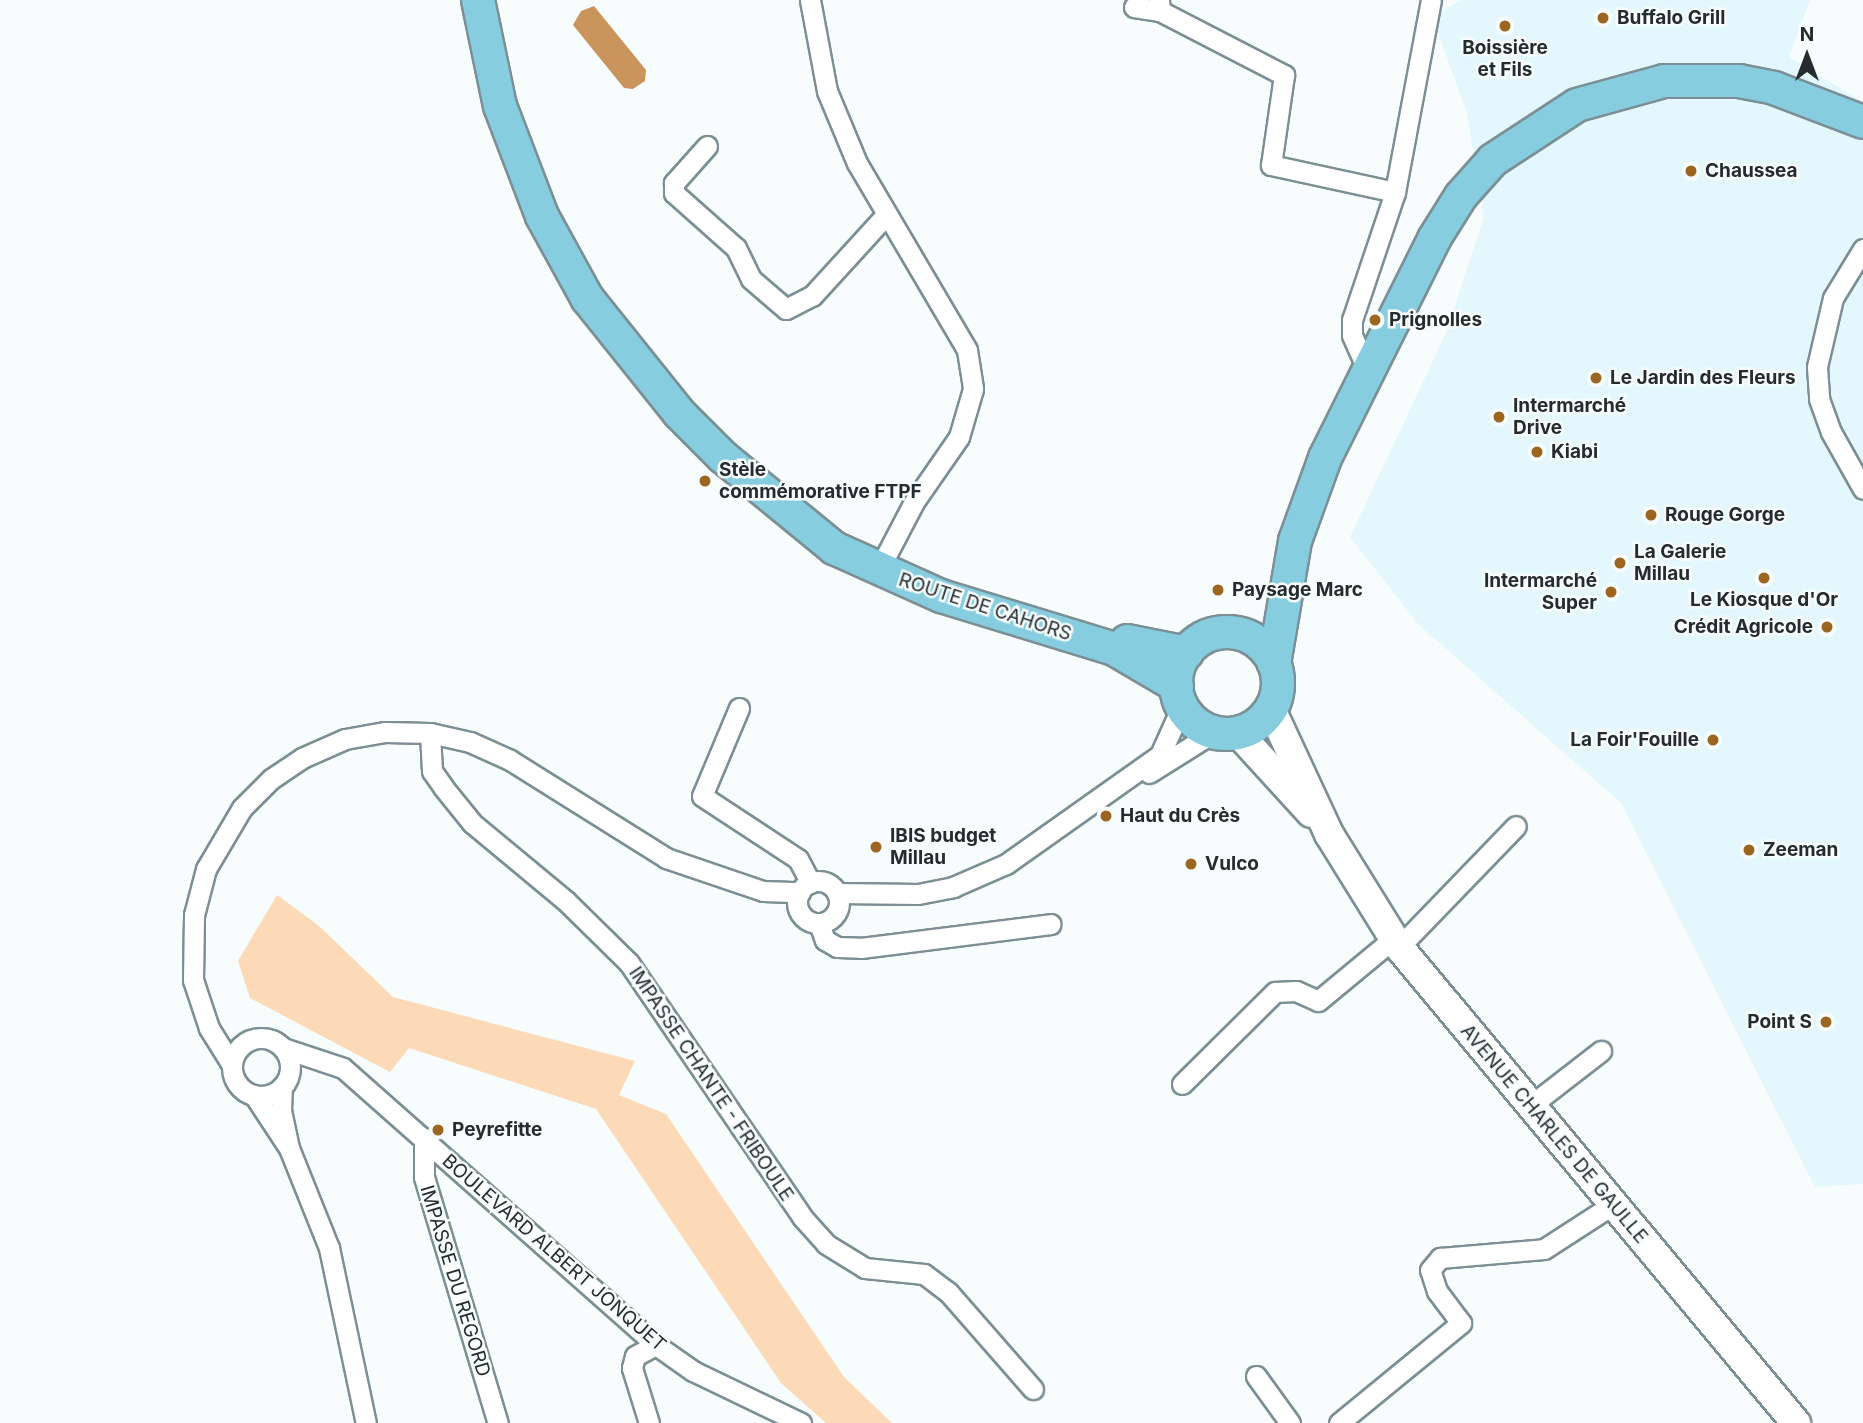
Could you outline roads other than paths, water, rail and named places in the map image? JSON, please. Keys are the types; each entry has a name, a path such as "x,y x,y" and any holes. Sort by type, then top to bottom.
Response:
{"main road":[{"name":"ROUTE DE CAHORS","path":"478,0 488,55 514,152 556,245 587,298 641,370 723,457 798,519 835,531 880,564 941,596 1114,649 1180,696"},
{"path":"1245,636 1273,612 1287,576 1307,503 1367,369 1434,239 1479,174 1519,139 1577,105 1644,85 1700,79 1774,88 1863,122"},
{"path":"1822,107 1863,141"},
{"name":"ROUTE DE CAHORS","path":"880,564 1149,648 1187,653"},
{"path":"1274,664 1287,576"},
{"path":"1226,732 1257,724 1271,709 1278,682 1274,664 1263,647 1245,636 1213,634 1187,653 1180,696 1196,723 1226,732 1329,834"},
{"path":"1271,709 1329,834"},
{"name":"AVENUE CHARLES DE GAULLE","path":"1329,834 1396,943 1796,1423"}],"street":[{"path":"810,0 827,91 885,216 967,350 973,389 959,438 914,502 880,564"},
{"path":"1367,369 1352,335 1352,320 1395,192 1431,0"},
{"path":"1134,7 1159,6 1284,75 1271,165 1395,192"},
{"path":"707,146 674,183 674,193 736,248 751,279 786,309 812,296 885,216"},
{"path":"1863,249 1833,298 1817,367 1819,399 1831,432 1863,489"},
{"path":"838,901 953,887 983,876 1105,796 1160,755 1180,696"},
{"path":"323,1060 264,1096 254,1095 240,1087 232,1065 199,1005 192,980 194,915 206,869 242,808 302,758 345,739 385,732 430,733 470,742 510,760 666,858 763,891 803,895 829,884 838,901 831,919 819,923 807,920 803,895 798,859 702,796 739,708"},
{"path":"1105,796 1226,732"},
{"name":"IMPASSE CHANTE - FRIBOULE","path":"430,733 432,771 443,787 472,823 566,901 629,962 802,1217 826,1244 865,1268 924,1274 948,1292 1033,1389"},
{"path":"1182,1084 1275,992 1296,991 1318,1000 1396,943 1516,826"},
{"path":"819,923 825,940 837,947 861,948 1050,924"},
{"path":"199,1005 225,1031 254,1039 270,1040 283,1048 285,1081 281,1111 289,1148 330,1248 366,1423"},
{"path":"232,1065 239,1049 254,1039"},
{"name":"BOULEVARD ALBERT JONQUET","path":"283,1048 343,1068 656,1345 693,1371 801,1423"},
{"path":"1530,1106 1601,1051"},
{"path":"254,1095 289,1148"},
{"name":"IMPASSE DU REGORD","path":"424,1138 424,1177 498,1423"},
{"path":"1339,1423 1461,1323 1437,1291 1430,1270 1440,1258 1544,1249 1612,1205"},
{"path":"649,1423 632,1368 635,1356 656,1345"},
{"path":"1256,1376 1290,1423"}],"place":[{"name":"Buffalo Grill","path":"1603,18"},
{"name":"Boissière et Fils","path":"1505,26"},
{"name":"Chaussea","path":"1691,171"},
{"name":"Prignolles","path":"1375,320"},
{"name":"Le Jardin des Fleurs","path":"1596,378"},
{"name":"Intermarché Drive","path":"1499,417"},
{"name":"Kiabi","path":"1537,452"},
{"name":"Stèle commémorative FTPF","path":"705,481"},
{"name":"Rouge Gorge","path":"1651,515"},
{"name":"La Galerie Millau","path":"1620,563"},
{"name":"Le Kiosque d'Or","path":"1764,578"},
{"name":"Paysage Marc","path":"1218,590"},
{"name":"Intermarché Super","path":"1611,592"},
{"name":"Crédit Agricole","path":"1827,627"},
{"name":"La Foir'Fouille","path":"1713,740"},
{"name":"Haut du Crès","path":"1106,816"},
{"name":"IBIS budget Millau","path":"876,847"},
{"name":"Zeeman","path":"1749,850"},
{"name":"Vulco","path":"1191,864"},
{"name":"Point S","path":"1826,1022"},
{"name":"Peyrefitte","path":"438,1130"}]}
